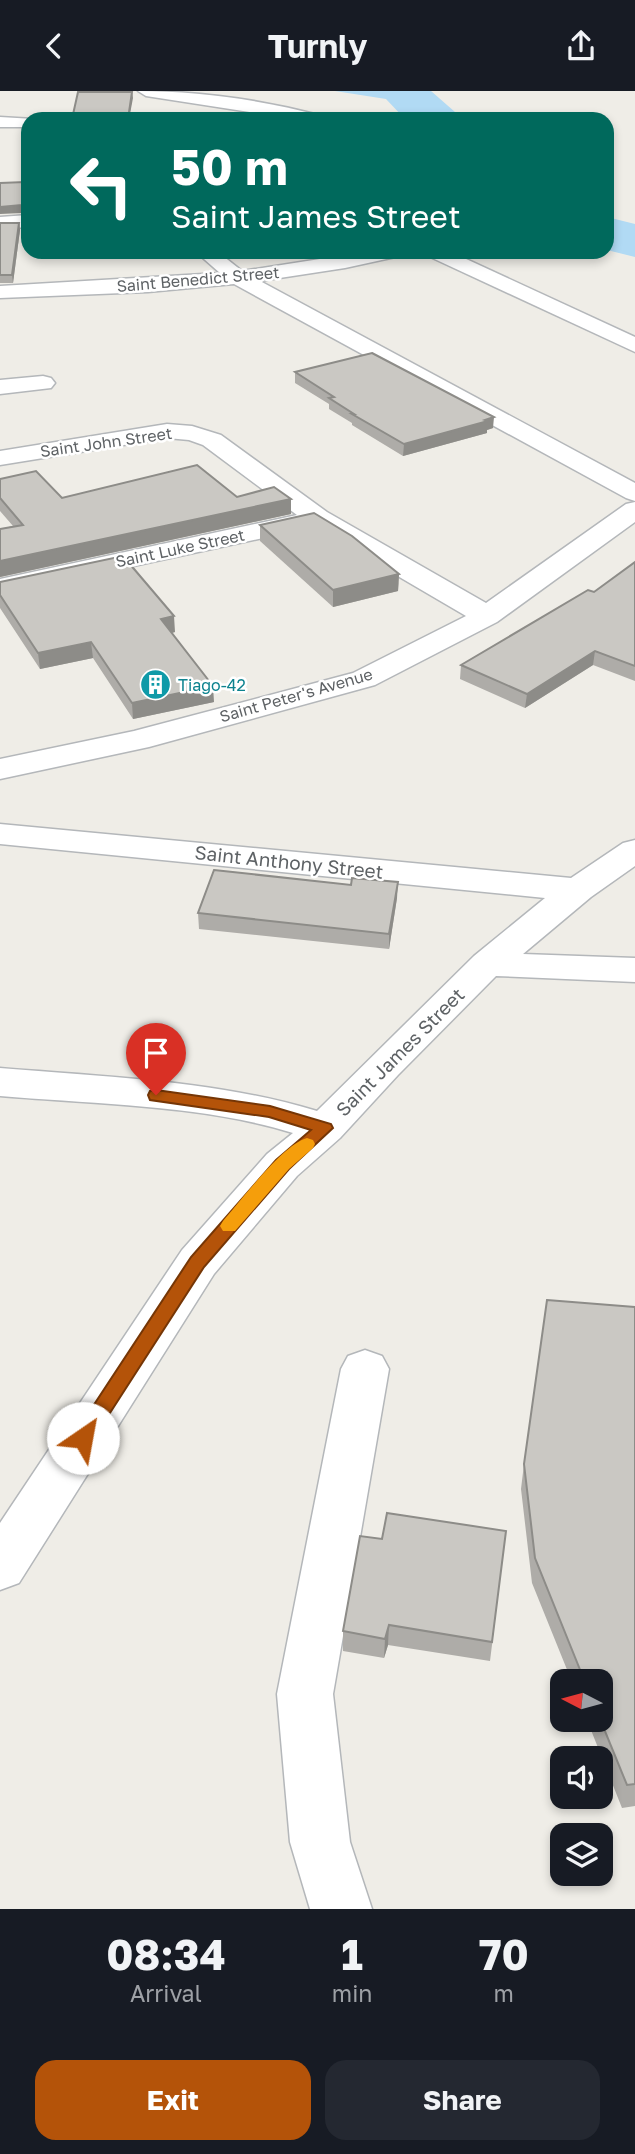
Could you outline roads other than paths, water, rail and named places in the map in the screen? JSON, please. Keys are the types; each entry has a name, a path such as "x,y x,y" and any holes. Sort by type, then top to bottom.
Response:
{"street":[{"path":"145,96 278,112"},
{"path":"0,122 21,122"},
{"path":"0,223 21,222"},
{"path":"215,259 238,278 635,493"},
{"name":"Saint Benedict Street","path":"0,292 238,278 363,259"},
{"path":"450,259 635,345"},
{"path":"0,387 43,383"},
{"name":"Saint John Street","path":"0,458 167,431 192,433 212,440 318,518"},
{"name":"Saint Peter's Avenue","path":"0,769 138,740 364,679 487,617 635,510"},
{"path":"318,518 487,617"},
{"name":"Saint Luke Street","path":"0,587 318,518"},
{"name":"Saint Anthony Street","path":"0,834 578,889"},
{"name":"Saint James Street","path":"0,1081 182,1098 270,1111 325,1128 384,1065 487,964 578,889 635,851"},
{"path":"487,964 635,970"},
{"path":"0,1567 198,1262 282,1165 325,1128"},
{"path":"341,1909 320,1842 305,1694 365,1369"}],"water":[{"path":"335,91 431,91 455,112 398,112 386,99"},
{"path":"614,219 635,224 635,257 614,252"}],"place":[{"name":"Tiago-42","path":"155,685"}]}
